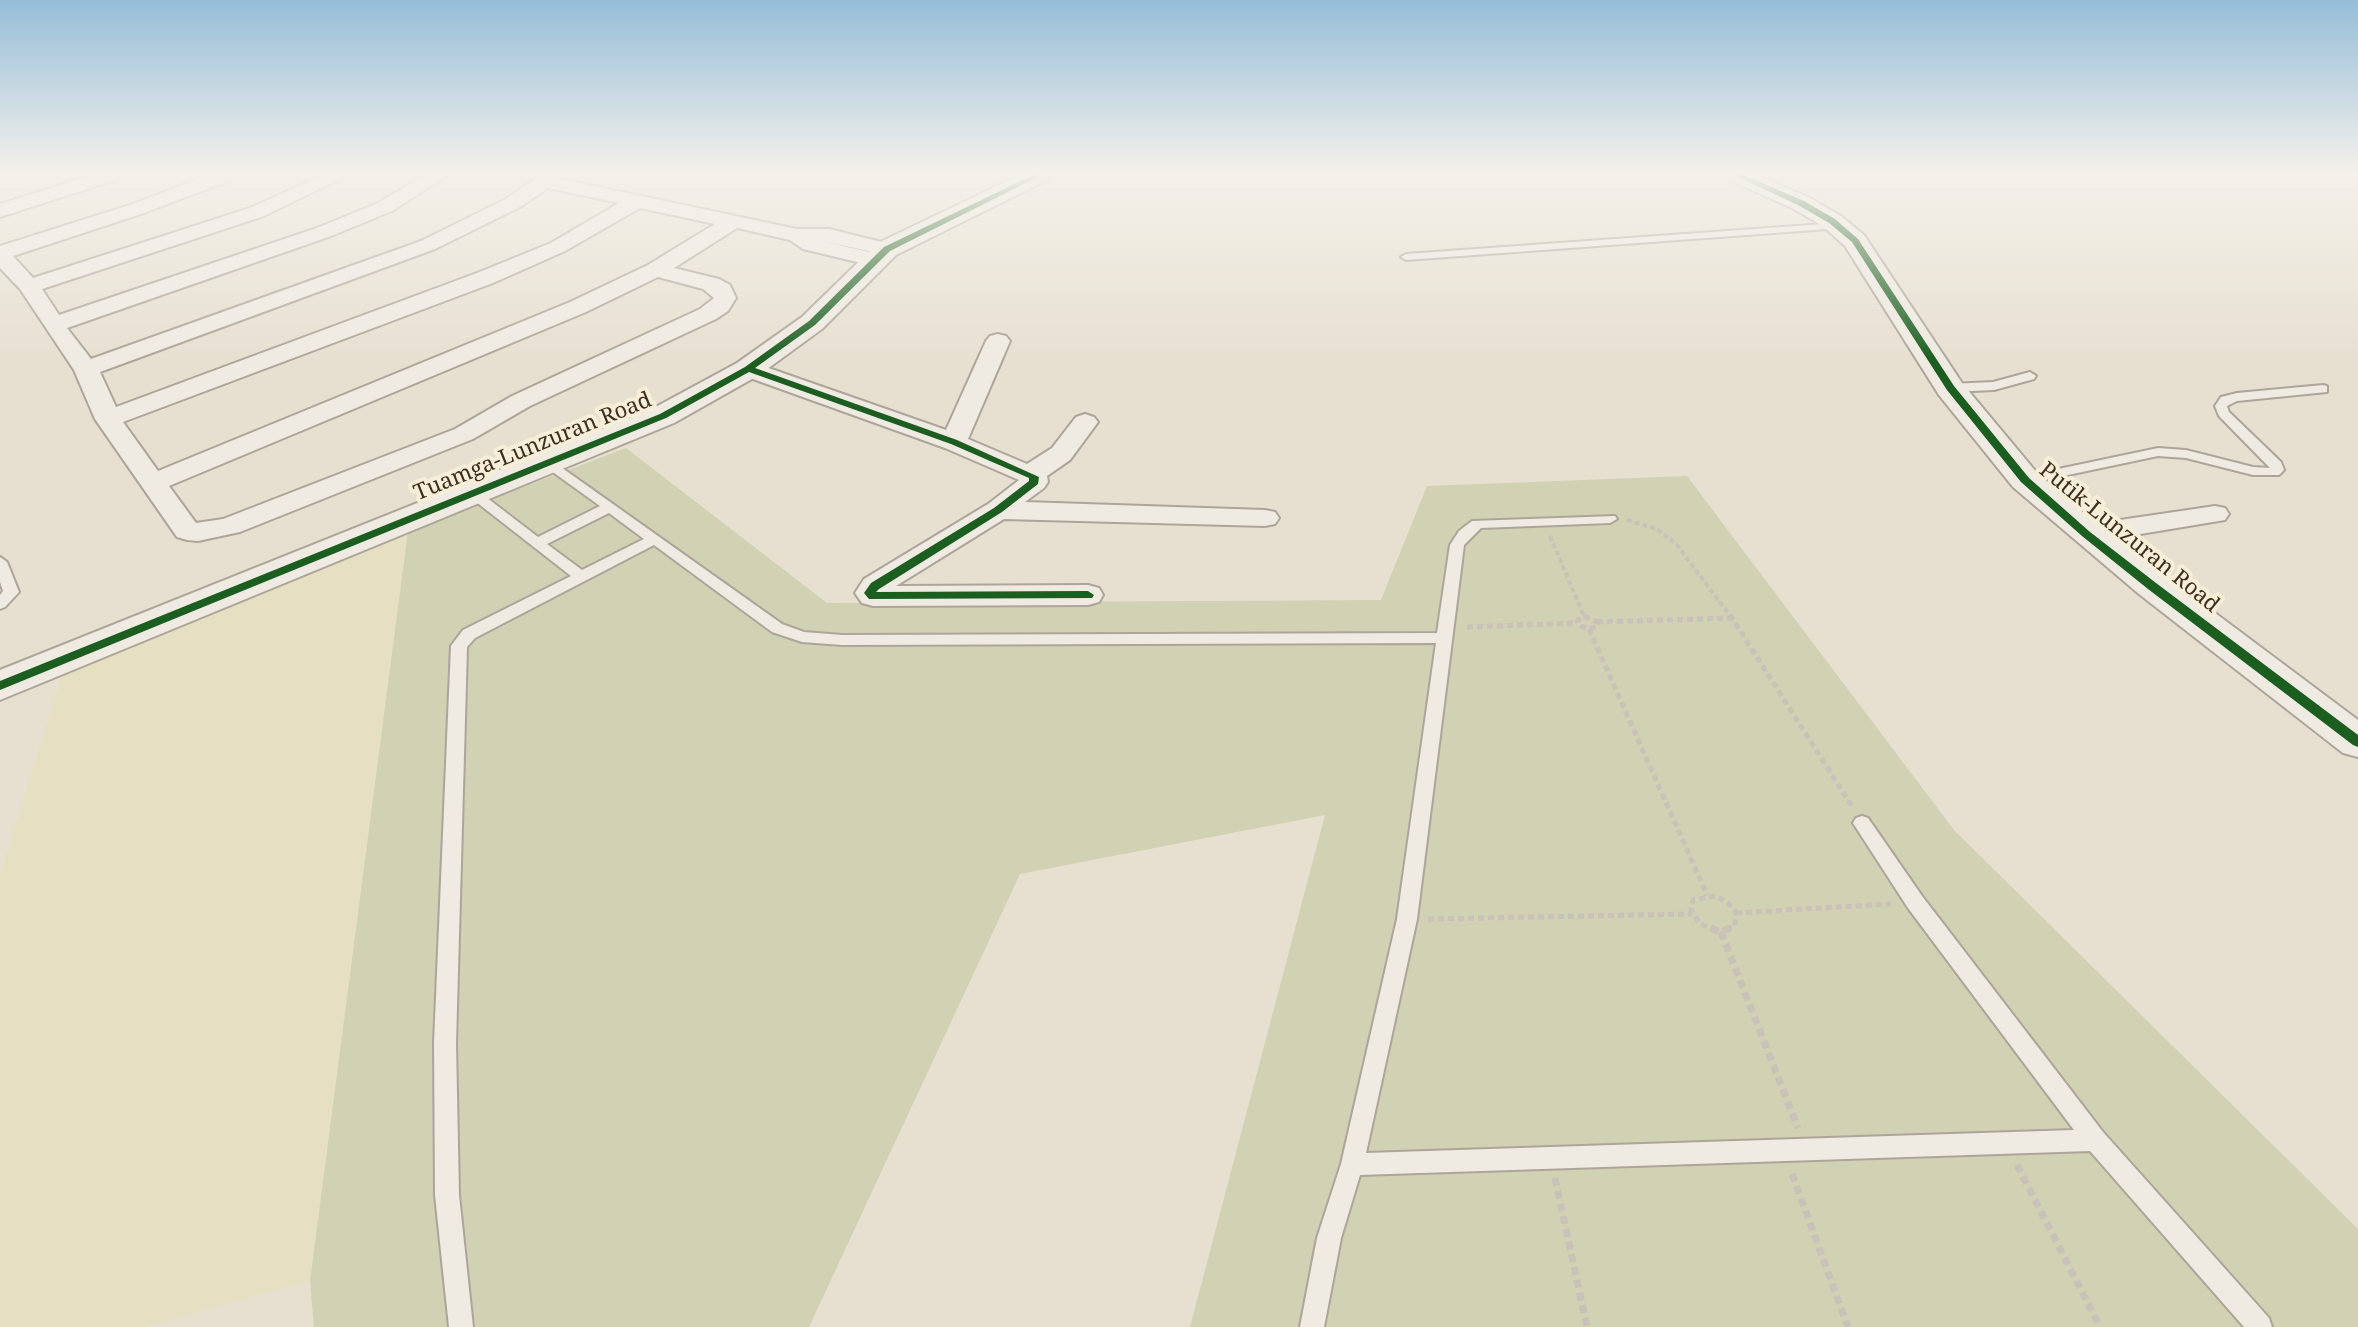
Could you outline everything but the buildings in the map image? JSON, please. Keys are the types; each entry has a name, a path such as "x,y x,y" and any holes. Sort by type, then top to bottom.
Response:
{"street":[{"path":"52,237 0,254 29,286 86,369 108,419 187,531 214,530 464,434 521,401 708,314 725,298 722,290 711,284 656,270"},
{"path":"29,286 180,237"},
{"path":"53,325 310,237"},
{"path":"86,369 446,237"},
{"path":"108,419 485,278 575,237"},
{"path":"155,482 578,307 656,270 709,237"},
{"path":"800,237 810,245 880,254"},
{"name":"Tuamga-Lunzuran Road","path":"0,686 663,416 748,369 812,323 880,254 914,237"},
{"name":"Putik-Lunzuran Road","path":"1850,237 1879,273 1950,388 2025,480 2086,534 2358,742"},
{"path":"954,442 998,341"},
{"path":"748,369 954,442 1031,474 1034,482 998,510 875,586 870,593 878,596 1088,595"},
{"path":"1031,474 1061,454 1085,422"},
{"path":"998,510 1265,518"},
{"path":"2086,534 2215,514"}],"lane":[{"path":"1406,257 1686,237"},
{"path":"1950,388 1994,386 2030,376"},
{"path":"2025,480 2158,452 2186,454 2253,471 2274,472 2276,465 2223,413 2221,406 2225,400 2237,397 2323,389"},
{"path":"548,462 777,628 802,637 842,640 1445,633"},
{"path":"473,494 580,576"},
{"path":"537,543 609,507"},
{"path":"1312,1327 1329,1238 1352,1164 1407,919 1457,545 1464,534 1477,524 1610,519"},
{"path":"461,1327 447,1195 445,1043 458,654 462,640 469,634 653,540"},
{"path":"0,562 11,592 0,604"},
{"path":"1862,823 1915,902 2095,1140 2260,1327"},
{"path":"1352,1164 2095,1140"}],"path":[{"path":"1610,519 1637,521 1657,529 1676,544 1732,618 1862,823"},
{"path":"1543,520 1584,616 1597,622 1732,618"},
{"path":"1577,623 1584,616"},
{"path":"1589,629 1596,627 1597,622"},
{"path":"1445,633 1577,623 1589,629 1707,895"},
{"path":"1692,914 1693,900 1707,895 1722,899 1736,913 1915,902"},
{"path":"1407,919 1692,914 1707,928 1721,932 1735,926 1736,913"},
{"path":"1721,932 1795,1150 1848,1327"},
{"path":"2006,1143 2100,1327"},
{"path":"1550,1158 1587,1327"}],"shaded area":[{"path":"408,531 310,1281 144,1327 0,1327 0,875 67,659"}],"green space":[{"path":"626,448 827,603 1381,600 1427,486 1687,476 1954,830 2358,1229 2358,1327 1190,1327 1325,815 1020,874 809,1327 314,1327 310,1281 408,531"}],"cycle path":[{"path":"0,686 663,416 748,369 812,323 887,249 912,237"},
{"path":"1850,237 1950,388 2025,480 2152,586 2358,742"},
{"path":"748,369 954,442 1034,477 1034,482 998,510 875,586 870,593 873,596 1088,595"}]}
